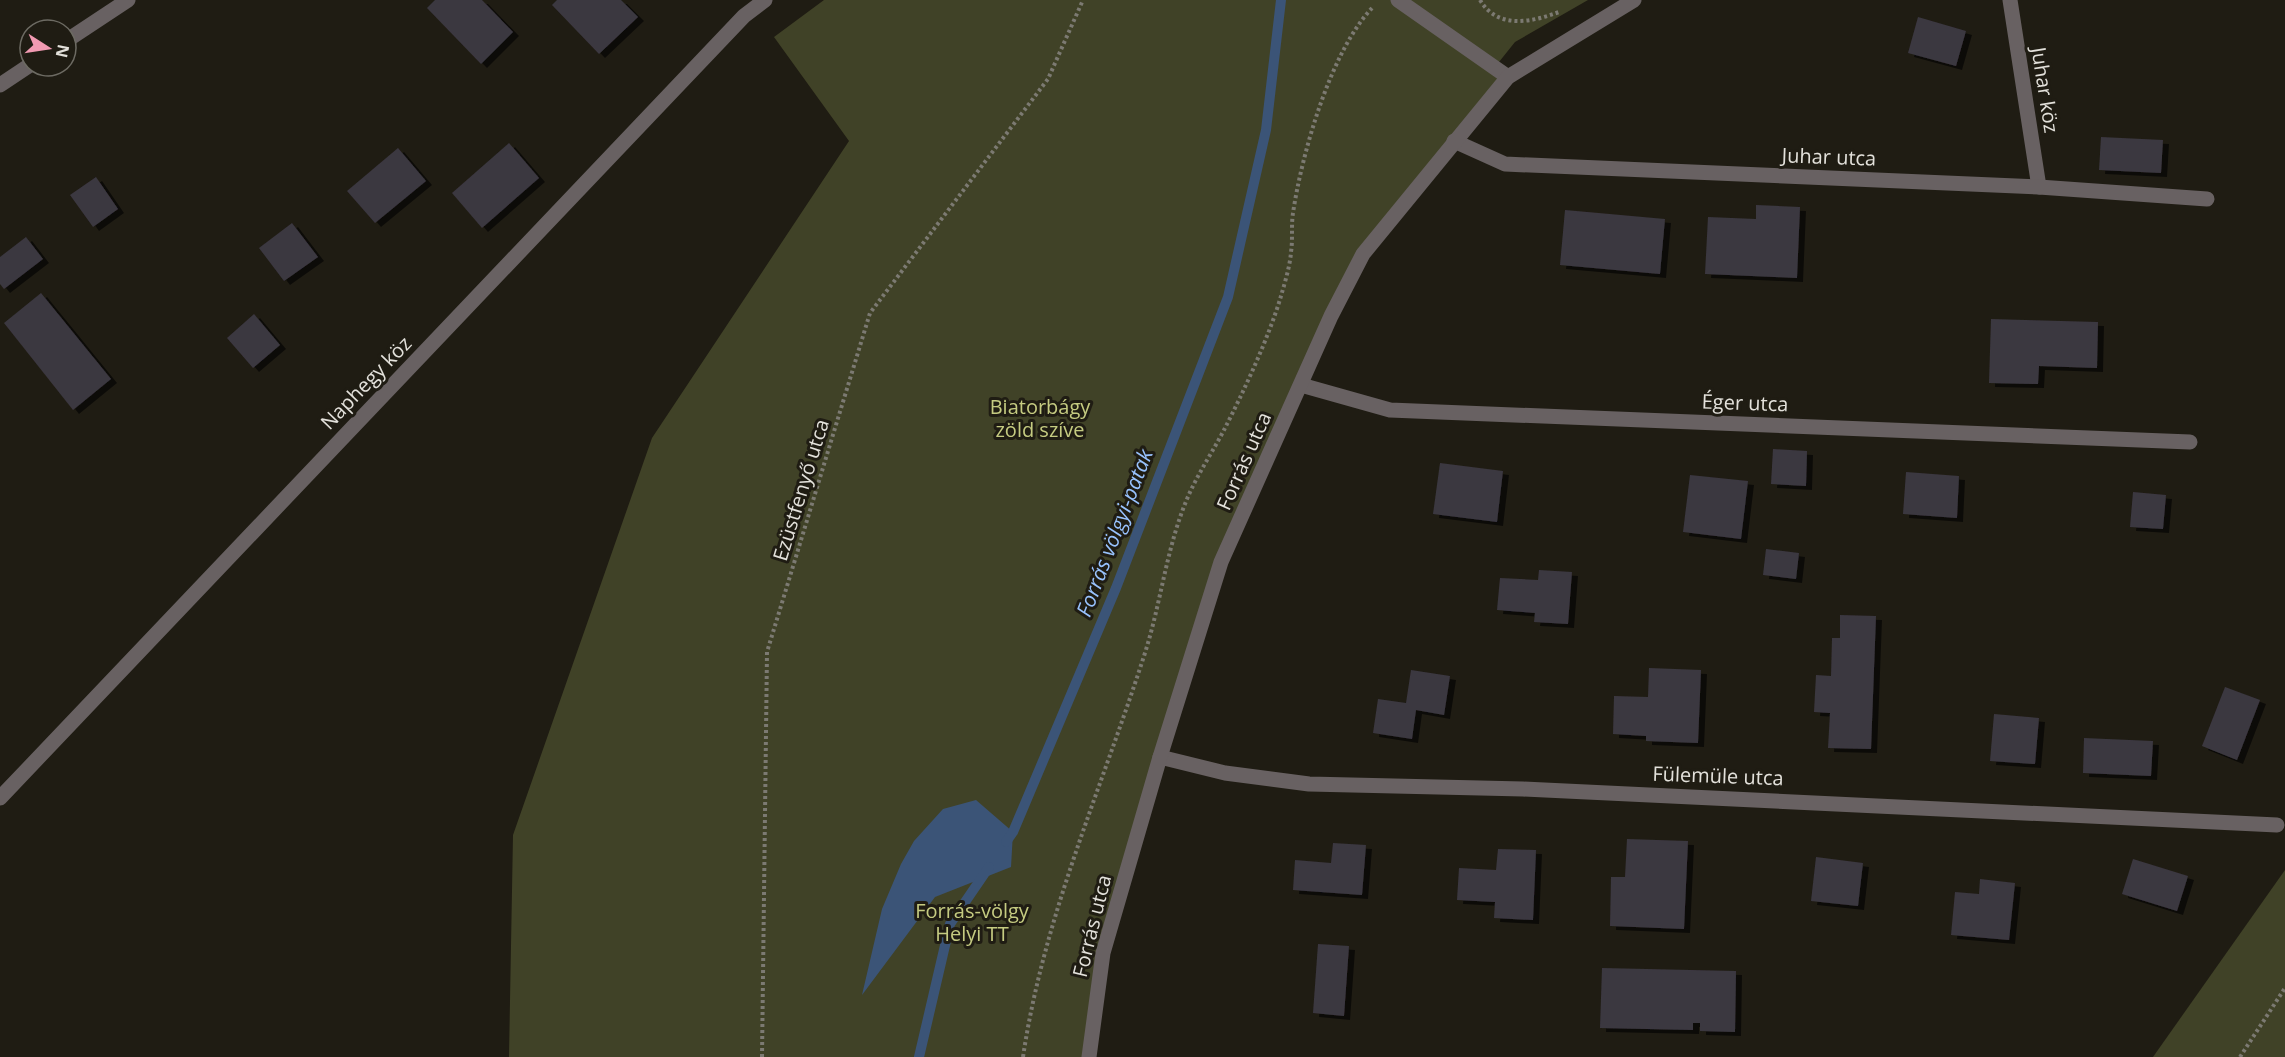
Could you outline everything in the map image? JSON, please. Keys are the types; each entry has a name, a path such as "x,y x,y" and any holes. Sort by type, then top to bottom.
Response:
{"street":[{"path":"78,33 128,0"},
{"name":"Naphegy köz","path":"0,798 744,16 765,0"},
{"path":"1398,0 1508,76"},
{"name":"Forrás utca","path":"1089,1057 1103,953 1160,757 1221,562 1331,316 1363,254 1508,76 1634,0"},
{"name":"Juhar köz","path":"2010,0 2039,187"},
{"path":"0,85 18,73"},
{"name":"Juhar utca","path":"1454,141 1505,164 2039,187 2207,199"},
{"name":"Éger utca","path":"1301,385 1390,410 2190,442"},
{"name":"Fülemüle utca","path":"1160,757 1225,773 1309,784 1535,789 2277,825"}],"path":[{"name":"Ezüstfenyő utca","path":"762,1057 767,652 770,641 870,313 1048,79 1083,0"},
{"path":"1023,1057 1029,1018 1060,897 1145,654 1173,543 1187,498 1226,427 1281,297 1291,255 1293,214 1303,168 1320,107 1338,60 1360,21 1380,0"},
{"path":"1480,0 1495,14 1514,23 1537,20 1565,9"},
{"path":"2240,1057 2285,988"}],"green space":[{"name":"Biatorbágy zöld szíve","path":"824,0 1588,0 1515,42 1495,67 1508,77 1363,254 1221,562 1103,953 1089,1057 509,1057 513,835 652,438 849,141 774,37"},
{"path":"2285,870 2285,1057 2153,1057"}],"water":[{"path":"976,800 1013,832 1011,867 935,897 862,995 882,909 901,864 914,841 943,809"}],"building":[{"path":"435,0 482,0 513,32 481,64 427,8"},
{"path":"557,0 621,0 638,17 599,54 552,5"},
{"path":"1918,17 1966,31 1956,66 1908,53"},
{"path":"2101,137 2163,140 2161,173 2099,170"},
{"path":"509,143 539,178 482,228 452,193"},
{"path":"398,148 426,181 375,223 347,191"},
{"path":"96,177 118,209 93,227 70,195"},
{"path":"1756,205 1800,207 1797,278 1705,274 1708,217 1756,219"},
{"path":"1565,210 1665,219 1660,274 1560,265"},
{"path":"292,223 318,257 284,281 259,248"},
{"path":"26,237 43,259 4,289 0,284 0,257"},
{"path":"41,293 111,379 73,410 4,323"},
{"path":"254,314 280,345 253,368 227,338"},
{"path":"1991,319 2098,322 2097,368 2039,366 2038,384 1989,383"},
{"path":"1773,449 1807,451 1806,486 1771,484"},
{"path":"1440,463 1503,471 1497,522 1433,514"},
{"path":"1906,472 1959,476 1957,518 1903,514"},
{"path":"1690,475 1748,481 1741,539 1683,532"},
{"path":"2133,492 2166,495 2163,529 2130,527"},
{"path":"1766,549 1799,553 1796,579 1763,575"},
{"path":"1539,570 1572,572 1568,624 1534,622 1535,613 1497,610 1500,578 1538,580"},
{"path":"1840,615 1876,616 1871,749 1828,748 1830,713 1814,712 1816,675 1831,676 1832,638 1840,638"},
{"path":"1649,668 1701,670 1698,743 1646,741 1646,736 1613,734 1614,696 1648,697"},
{"path":"1411,670 1450,676 1444,715 1416,710 1412,739 1373,733 1378,699 1406,703"},
{"path":"2225,687 2260,700 2237,760 2202,746"},
{"path":"1994,714 2039,718 2035,764 1990,761"},
{"path":"2084,738 2153,741 2151,776 2083,773"},
{"path":"1627,839 1688,841 1684,929 1610,926 1611,877 1625,877"},
{"path":"1333,843 1366,845 1362,895 1293,890 1295,860 1331,863"},
{"path":"1498,849 1536,850 1533,920 1494,918 1495,902 1457,900 1459,868 1496,870"},
{"path":"1816,857 1863,863 1858,906 1811,901"},
{"path":"2133,859 2188,876 2177,911 2122,894"},
{"path":"1980,879 2015,883 2009,940 1951,935 1955,892 1979,894"},
{"path":"1318,944 1349,946 1344,1016 1313,1013"},
{"path":"1602,968 1736,971 1735,1032 1700,1031 1700,1023 1693,1023 1693,1030 1600,1028"}],"waterway":[{"name":"Forrás völgyi-patak","path":"1006,842 1013,832 1116,588 1228,297 1266,130 1281,0"},
{"name":"Forrás völgyi-patak","path":"919,1057 950,924 989,867"}],"park label":[{"name":"Forrás-völgy Helyi TT","path":"972,922"}]}
